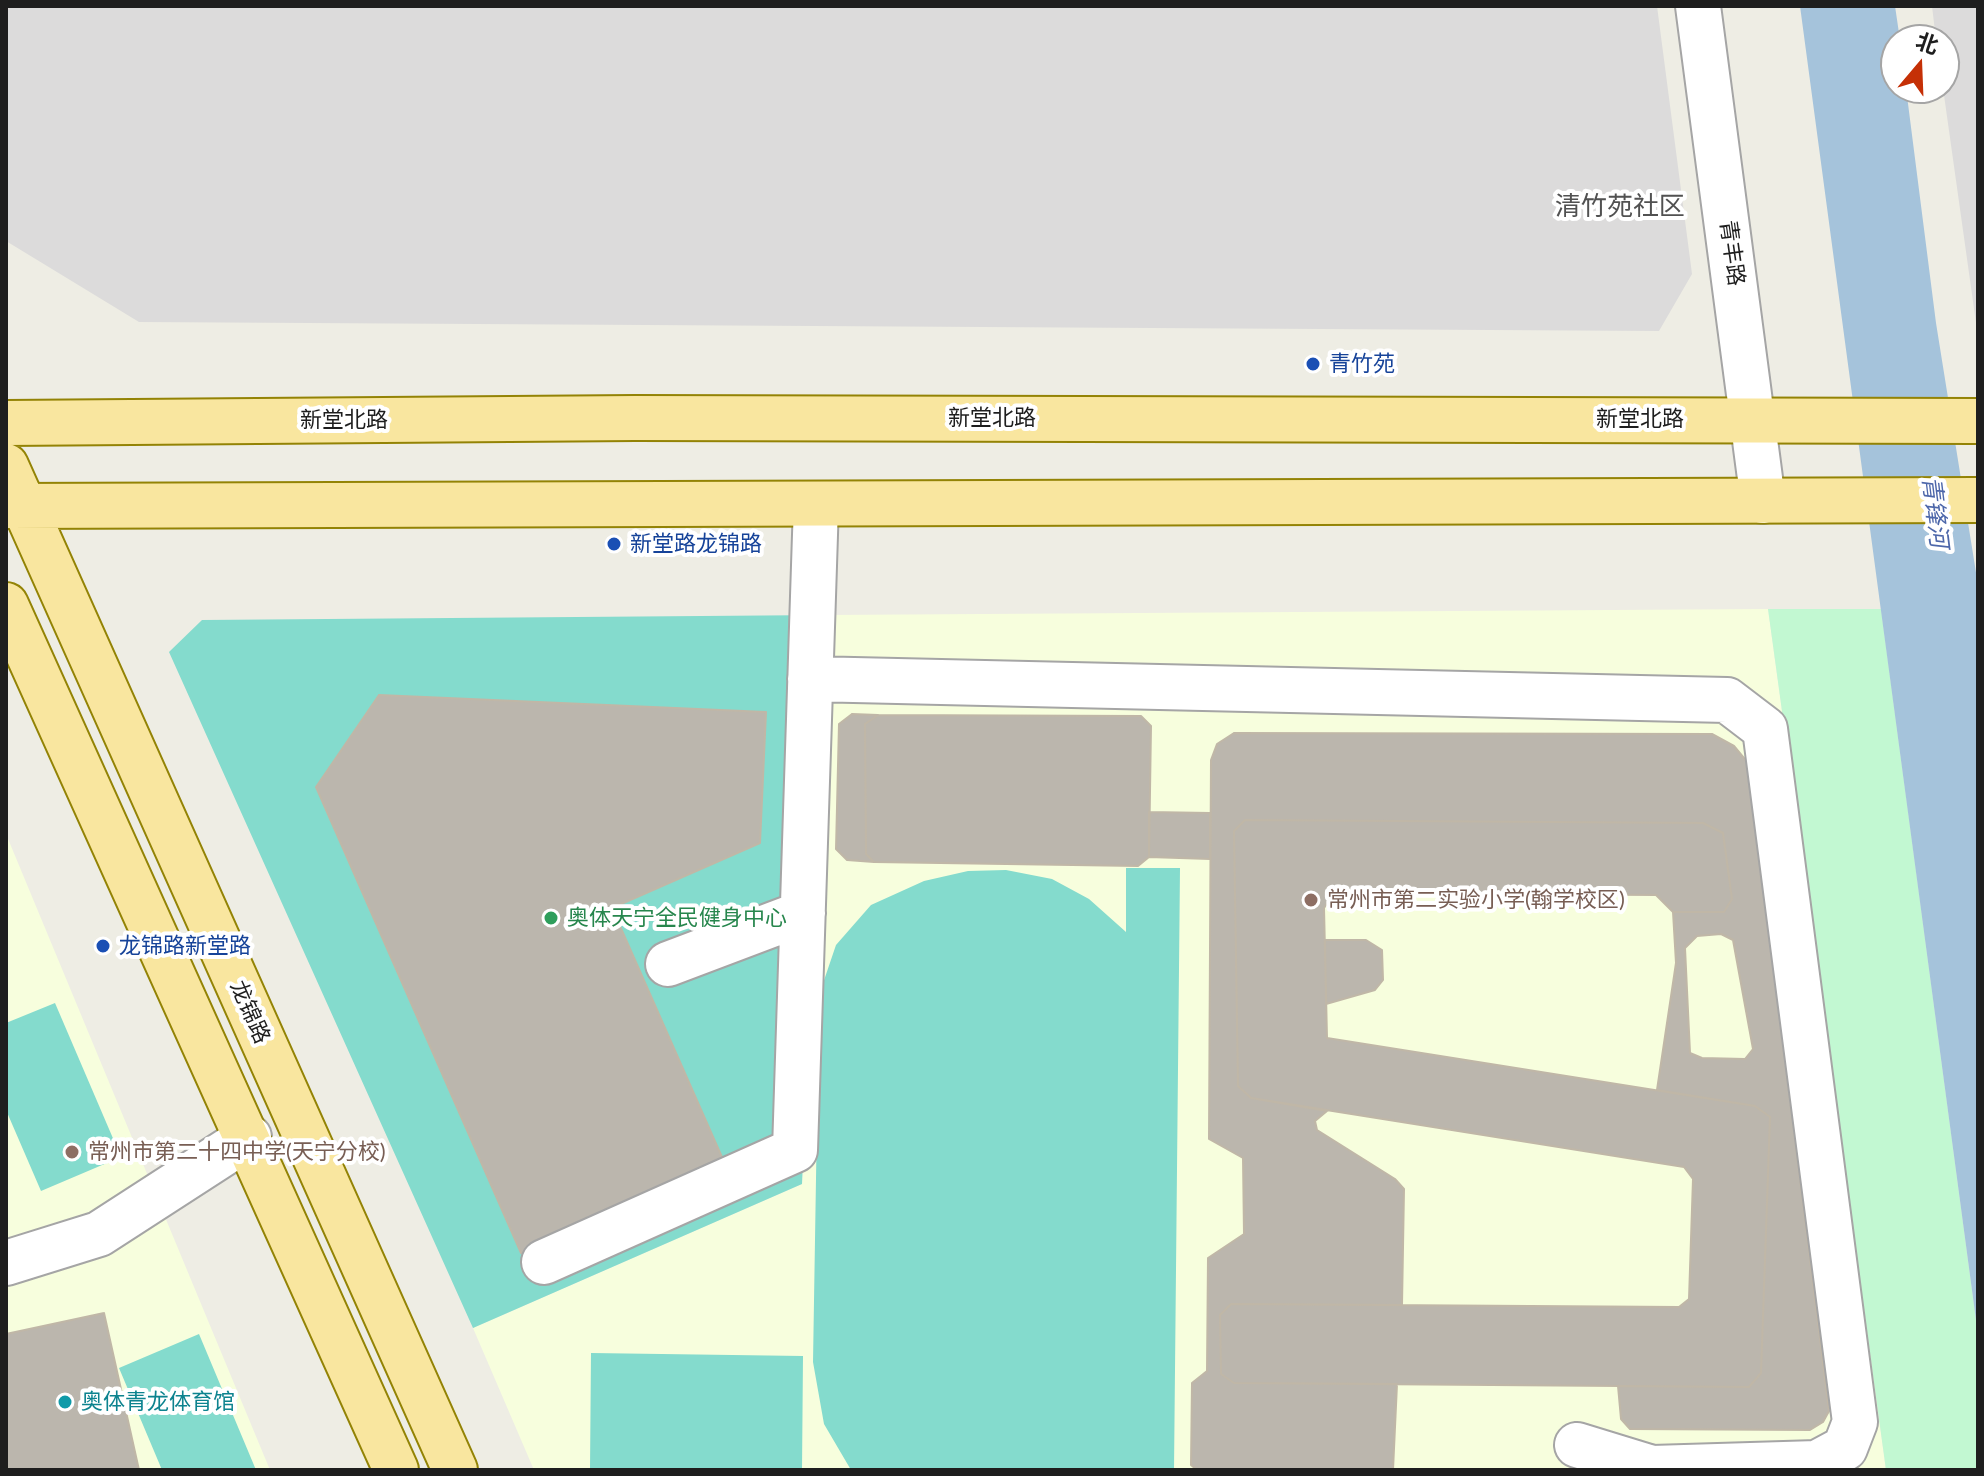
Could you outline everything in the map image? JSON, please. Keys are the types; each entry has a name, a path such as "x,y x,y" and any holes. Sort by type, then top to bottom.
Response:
{"main road":[{"name":"新堂北路","path":"6,423 635,418 1978,421"},
{"name":"龙锦路","path":"6,466 15,506 455,1470"},
{"path":"15,506 1978,500"},
{"path":"6,605 249,1137 396,1470"}],"street":[{"name":"青丰路","path":"1698,6 1763,501"},
{"path":"544,1262 795,1150 816,504"},
{"path":"810,679 1727,700 1765,729 1855,1422 1845,1448 1817,1463 1652,1468 1577,1445"},
{"path":"668,964 803,913"},
{"path":"6,1263 99,1234 249,1137"}],"shaded area":[{"path":"6,6 1657,6 1692,274 1659,331 139,322 6,241"},
{"path":"1932,6 1978,6 1978,337 1945,104 1960,104 1960,24 1934,24"},
{"name":"常州市第二实验小学(翰学校区)","path":"1768,609 1886,1470 534,1470 473,1328 802,1184 826,615"},
{"path":"1768,609 1881,609 1978,1335 1978,1470 1886,1470"},
{"name":"奥体天宁全民健身中心","path":"826,615 802,1184 473,1328 169,652 202,620"},
{"name":"常州市第二十四中学(天宁分校)","path":"6,834 270,1470 6,1470"},
{"path":"1126,868 1180,868 1174,1470 851,1470 824,1424 813,1362 819,995 836,945 871,905 924,881 968,871 1006,870 1052,879 1089,899 1126,932"},
{"path":"55,1003 121,1157 41,1191 6,1110 6,1023"},
{"path":"199,1334 256,1470 162,1470 119,1368"},
{"path":"591,1353 803,1356 802,1470 590,1470"}],"water":[{"name":"青锋河","path":"1800,6 1895,6 1898,24 1880,24 1880,104 1908,104 1936,323 1978,585 1978,1335"}],"building":[{"path":"379,695 766,712 760,843 612,908 725,1164 521,1253 316,787"},
{"path":"852,714 878,715 865,724 866,854 874,862 847,860 836,849 839,724"},
{"path":"878,715 1141,716 1151,726 1149,857 1138,866 874,862 866,854 865,724"},
{"path":"1234,733 1712,734 1734,746 1748,763 1829,1411 1823,1422 1810,1430 1630,1429 1621,1419 1618,1386 1749,1387 1761,1373 1770,1117 1755,1106 1657,1090 1676,963 1673,912 1724,912 1732,899 1723,833 1703,823 1245,820 1234,831 1238,1086 1251,1098 1327,1111 1315,1121 1317,1130 1395,1179 1404,1189 1402,1305 1231,1304 1220,1315 1221,1374 1234,1383 1397,1384 1393,1470 1197,1470 1191,1465 1192,1383 1207,1371 1208,1258 1244,1234 1243,1158 1209,1139 1211,760 1217,744"},
{"path":"1149,812 1210,813 1210,859 1149,857"},
{"path":"1245,820 1703,823 1723,833 1732,899 1724,912 1673,912 1656,895 1334,893 1324,908 1327,1038 1755,1106 1770,1117 1761,1373 1749,1387 1234,1383 1221,1374 1220,1315 1231,1304 1679,1307 1689,1299 1693,1179 1684,1167 1251,1098 1238,1086 1234,831"},
{"path":"1721,934 1733,940 1753,1049 1745,1059 1702,1058 1690,1053 1685,948 1697,936"},
{"path":"1325,940 1366,940 1382,950 1383,980 1375,990 1326,1004"},
{"name":"奥体青龙体育馆","path":"104,1313 139,1470 6,1470 6,1334"}],"place":[{"name":"青竹苑","path":"1313,364"},
{"name":"新堂路龙锦路","path":"614,544"},
{"name":"常州市第二实验小学(翰学校区)","path":"1311,900"},
{"name":"奥体天宁全民健身中心","path":"551,918"},
{"name":"龙锦路新堂路","path":"103,946"},
{"name":"常州市第二十四中学(天宁分校)","path":"72,1152"},
{"name":"奥体青龙体育馆","path":"65,1402"}],"district":[{"name":"清竹苑社区","path":"1620,207"}]}
